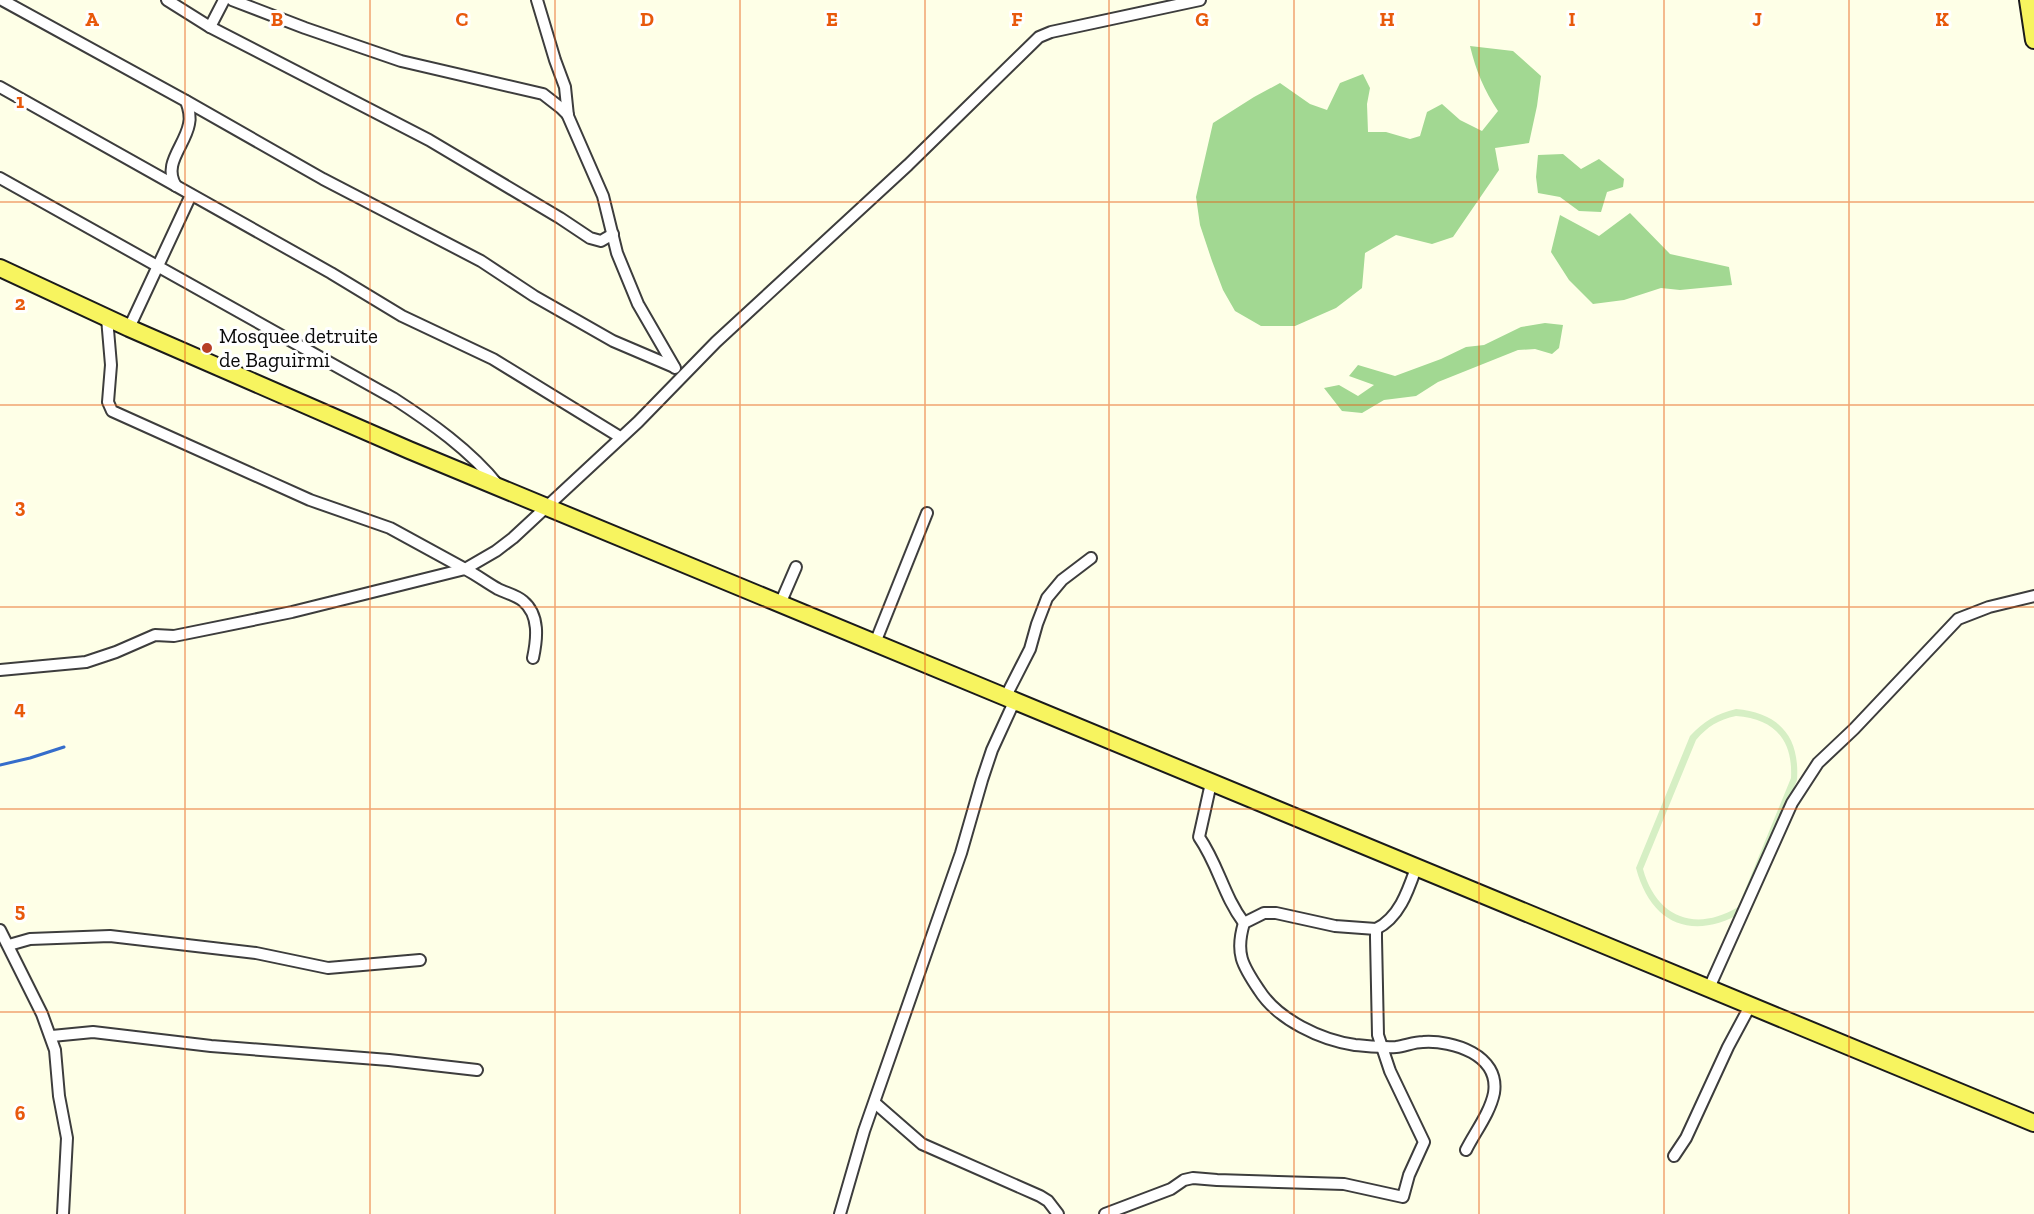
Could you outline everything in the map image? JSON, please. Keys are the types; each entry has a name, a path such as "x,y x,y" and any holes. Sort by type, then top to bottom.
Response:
{"main road":[{"path":"2028,0 2034,40"},
{"path":"0,268 129,328 409,450 2034,1123"}],"street":[{"path":"2,0 323,179 481,261 534,296 613,340 674,367"},
{"path":"167,0 210,27 429,140 590,238 601,241 613,234"},
{"path":"210,27 224,0"},
{"path":"232,0 400,61 543,94 555,94 565,87"},
{"path":"537,0 565,87 568,116"},
{"path":"0,670 86,662 116,652 155,634 174,636 292,612 465,569 504,545 620,438 716,342 908,165 1039,37 1052,32 1200,0"},
{"path":"0,87 331,273 402,316 493,359 620,438"},
{"path":"543,94 568,116 603,196 617,253 638,304 681,377"},
{"path":"176,186 172,180 172,164 190,122 186,101"},
{"path":"0,178 325,358 419,415 487,471 501,487"},
{"path":"129,328 191,195"},
{"path":"107,318 111,365 108,402 112,411 310,500 390,528 523,600 531,609 535,620 537,644 533,658"},
{"path":"875,643 927,513"},
{"path":"840,1214 861,1142 962,853 982,780 1037,624 1047,598 1062,580 1091,558"},
{"path":"780,604 796,567"},
{"path":"1709,988 1792,803 1818,763 1854,729 1958,620 1989,607 2034,596"},
{"path":"1211,783 1199,837 1216,864 1227,897 1244,923 1239,954 1261,994 1275,1011 1301,1026 1339,1041 1356,1045 1398,1047 1423,1041 1466,1050 1486,1062 1495,1082 1494,1094 1466,1150"},
{"path":"1244,923 1264,914 1276,913 1335,926 1376,929 1385,925 1401,904 1416,868"},
{"path":"1105,1214 1171,1189 1184,1180 1193,1178 1344,1184 1403,1197 1412,1168 1424,1142 1390,1071 1378,1035 1376,929"},
{"path":"0,930 52,1036 59,1096 67,1138 63,1214"},
{"path":"9,945 30,939 110,936 256,953 328,968 420,960"},
{"path":"1674,1156 1686,1138 1728,1047 1750,1006"},
{"path":"52,1036 93,1032 211,1046 389,1060 477,1070"},
{"path":"875,1103 922,1144 1040,1196 1052,1205 1058,1214"}],"green space":[{"path":"1470,46 1513,51 1541,76 1529,143 1495,148 1499,170 1453,237 1432,244 1396,235 1365,253 1362,288 1336,308 1295,326 1261,326 1235,311 1223,290 1212,261 1200,225 1196,197 1213,123 1280,83 1310,104 1327,110 1340,83 1363,74 1370,88 1367,104 1368,132 1386,132 1410,139 1420,136 1427,112 1442,104 1460,120 1482,131 1498,111 1481,80"},
{"path":"1563,154 1581,169 1599,159 1624,179 1623,187 1607,192 1601,212 1579,211 1560,197 1538,193 1536,177 1538,155"},
{"path":"1630,213 1670,254 1729,267 1732,285 1680,290 1661,288 1624,300 1593,304 1569,280 1551,252 1560,215 1599,236"},
{"path":"1545,323 1563,325 1559,348 1552,354 1535,349 1518,350 1438,382 1416,396 1384,400 1362,413 1342,411 1324,388 1339,385 1358,396 1374,385 1349,376 1358,365 1395,376 1466,347 1484,345 1521,327"},
{"path":"1736,709 1751,711 1775,722 1784,730 1795,751 1797,780 1743,912 1725,921 1691,926 1663,915 1652,903 1636,868 1690,736 1700,726","holes":["1736,716 1750,718 1771,727 1785,742 1789,753 1791,778 1738,907 1707,919 1679,916 1657,899 1643,869 1696,740 1709,727 1724,719"]}],"waterway":[{"path":"0,765 64,747"}],"place":[{"name":"Mosquee detruite de Baguirmi","path":"207,348"}]}
